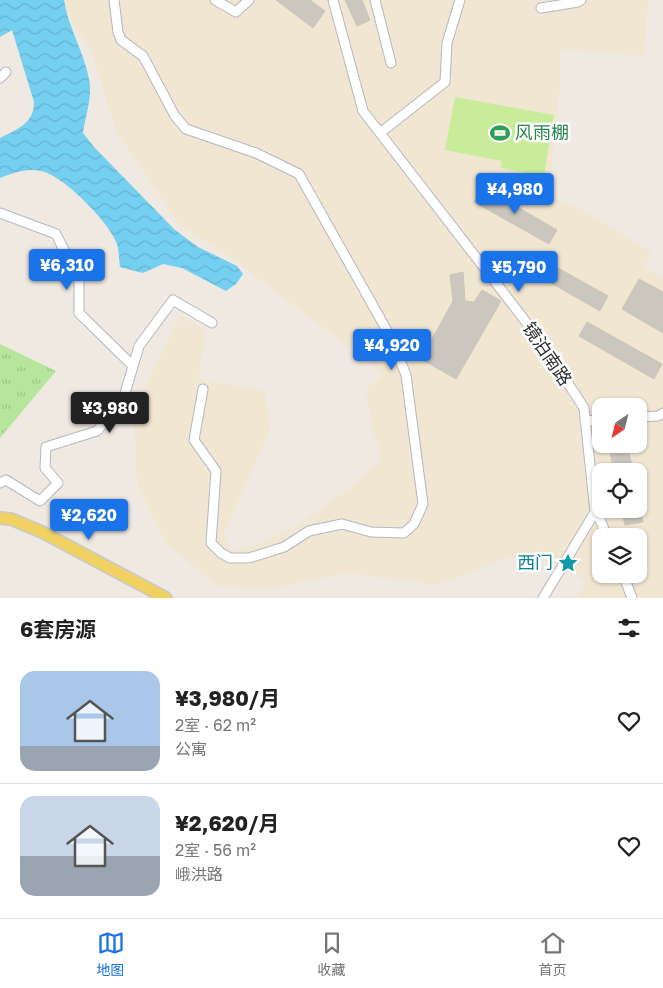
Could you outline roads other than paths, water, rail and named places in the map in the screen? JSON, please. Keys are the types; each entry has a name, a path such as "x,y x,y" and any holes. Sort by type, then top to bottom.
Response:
{"main road":[{"path":"0,518 11,519 42,532 166,598"}],"street":[{"path":"114,0 118,32 121,40 143,56 175,116 186,129 256,153 299,174 390,336 406,375 424,504 414,524 404,532 371,532 342,524 309,531 284,547 248,558 230,558 221,553 211,543 216,471 194,440 204,389"},
{"path":"214,0 236,12 249,0"},
{"name":"镜泊南路","path":"333,0 363,111 540,340 584,408 592,484"},
{"path":"375,0 391,63"},
{"path":"380,133 445,82 447,42 460,0"},
{"path":"541,8 581,0"},
{"path":"0,214 56,234 79,280 79,314 133,366"},
{"path":"0,483 6,480 40,501 58,483 45,468 46,447 98,431 123,400 139,346 173,300 212,322"},
{"path":"648,417 663,414"},
{"path":"586,421 592,421"},
{"name":"镜泊南路","path":"544,598 592,517"},
{"path":"626,583 632,598"}],"water":[{"path":"0,0 64,0 69,20 84,59 90,86 83,133 94,147 175,230 198,247 237,266 243,274 236,284 226,291 182,268 163,264 143,273 120,267 118,247 113,235 85,201 61,181 50,174 36,170 10,174 0,178 0,138 28,121 34,102 12,30 0,37"}],"place":[{"name":"风雨棚","path":"500,133"},
{"name":"西门","path":"568,563"}]}
